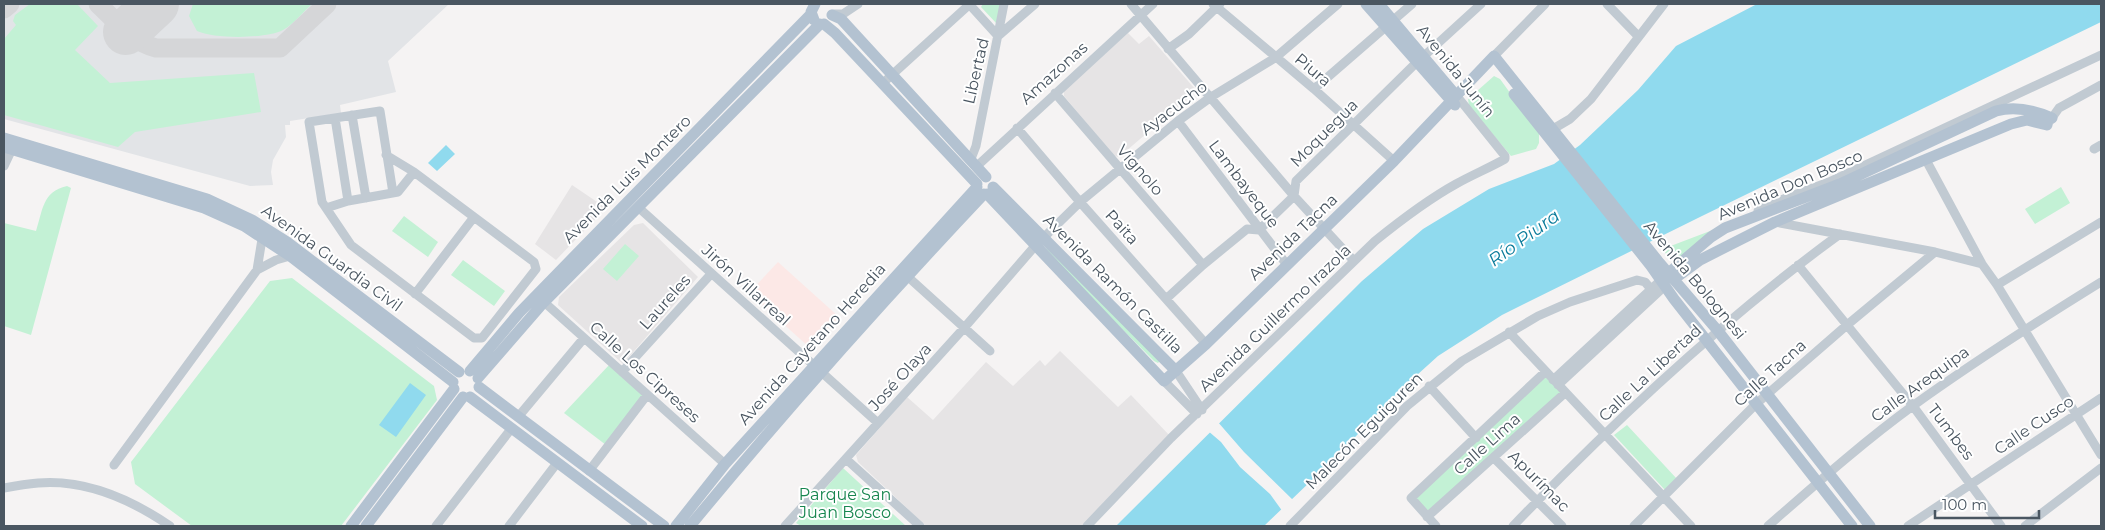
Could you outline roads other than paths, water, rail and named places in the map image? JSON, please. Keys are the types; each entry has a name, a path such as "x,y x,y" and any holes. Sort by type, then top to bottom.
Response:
{"main road":[{"name":"Avenida Junín","path":"1366,4 1389,23 1455,100"},
{"name":"Avenida Junín","path":"1379,4 1389,23"},
{"name":"Avenida Luis Montero","path":"472,377 523,316 783,43 811,9"},
{"name":"Avenida Ramón Castilla","path":"811,9 813,19 822,24 883,83 984,187 1176,371"},
{"name":"Avenida Luis Montero","path":"523,316 544,302 792,52 822,24 829,21 831,11"},
{"name":"Avenida Ramón Castilla","path":"831,11 841,19 974,162 984,187"},
{"path":"783,43 792,52"},
{"name":"Avenida Tacna","path":"1164,381 1206,344 1394,161 1442,113 1444,107 1455,100 1494,58"},
{"name":"Avenida Bolognesi","path":"1494,58 1654,263 1707,340 1852,526"},
{"path":"750,77 759,86"},
{"name":"Avenida Don Bosco","path":"1667,280 1710,237 1736,224 1840,184 1996,111 2003,109 2036,112 2050,121"},
{"name":"Avenida Don Bosco","path":"1667,280 1700,260 1775,222 2022,121 2050,121"},
{"name":"Avenida Guardia Civil","path":"4,138 80,166"},
{"name":"Avenida Guardia Civil","path":"8,148 207,199 252,220 290,256 467,397"},
{"name":"Avenida Cayetano Heredia","path":"676,526 725,464 907,276 984,187"},
{"name":"Avenida Cayetano Heredia","path":"690,526 817,370 984,187"},
{"name":"Avenida Guardia Civil","path":"263,232 287,242 472,377 518,417 664,526"},
{"name":"Avenida Ramón Castilla","path":"1040,242 1164,381"},
{"name":"Avenida Bolognesi","path":"1667,280 1718,330 1870,526"},
{"path":"351,526 453,386 472,377 478,391 467,397 366,526"},
{"path":"467,397 642,526"},
{"path":"621,511 629,500"}],"street":[{"path":"831,11 843,14 858,4"},
{"path":"883,83 969,4 998,36"},
{"path":"998,36 1004,4"},
{"name":"Libertad","path":"974,162 998,36 1035,4"},
{"path":"1131,4 1168,50 1211,97 1294,196 1354,261"},
{"name":"Amazonas","path":"974,162 1017,128 1153,4"},
{"name":"Ayacucho","path":"1040,242 1080,202 1178,121 1211,97 1275,58 1338,4"},
{"path":"1314,89 1412,4"},
{"name":"Moquegua","path":"1166,299 1203,265 1247,229 1259,230 1294,196 1296,181 1420,59 1481,4"},
{"name":"Avenida Tacna","path":"1494,58 1545,4"},
{"path":"1607,4 1638,36"},
{"path":"1554,135 1591,99 1664,4"},
{"path":"1168,50 1189,34 1217,5"},
{"name":"Piura","path":"1217,5 1394,161"},
{"path":"1736,224 1770,204 1829,182 2101,55"},
{"path":"2050,121 2059,108 2101,85"},
{"name":"Vignolo","path":"1055,93 1203,265"},
{"name":"Avenida Junín","path":"1455,100 1506,159"},
{"path":"386,155 414,172 534,262 536,269 482,338 478,340 474,338 352,244 322,202 309,122 380,111 386,155 392,193"},
{"path":"352,115 366,198"},
{"path":"335,118 348,201"},
{"name":"Lambayeque","path":"1178,121 1287,265"},
{"name":"Paita","path":"1017,128 1206,344"},
{"path":"4,166 8,148"},
{"name":"Avenida Guillermo Irazola","path":"1087,526 1171,438 1354,261 1402,218 1456,183 1506,159"},
{"path":"1926,160 1982,264 1997,285 2101,455"},
{"path":"326,208 348,201 398,192 414,172"},
{"name":"Jirón Villarreal","path":"639,208 878,423"},
{"path":"415,294 474,217"},
{"path":"1775,222 1935,252 1982,264"},
{"path":"1997,285 2101,222"},
{"path":"257,270 263,232"},
{"name":"Calle La Libertad","path":"1513,526 1605,434 1718,330 1798,265 1840,234"},
{"name":"José Olaya","path":"788,525 1040,242"},
{"name":"Calle Tacna","path":"1634,526 1756,404 1935,252"},
{"path":"114,465 257,270 276,260 290,256"},
{"name":"Tumbes","path":"1798,265 1913,406 2001,526"},
{"name":"Laureles","path":"622,372 711,274"},
{"path":"907,276 990,351"},
{"name":"Malecón Eguiguren","path":"1290,526 1407,406 1429,386 1462,361 1509,332 1570,302 1637,280 1645,282 1651,289"},
{"name":"Avenida Don Bosco","path":"1556,383 1651,289 1667,280"},
{"name":"Avenida Don Bosco","path":"1556,383 1667,280"},
{"name":"Calle Arequipa","path":"1768,526 1828,473 1913,406 2024,329 2101,282"},
{"name":"Calle Los Cipreses","path":"544,302 725,464"},
{"path":"508,304 523,316"},
{"path":"1509,332 1691,526"},
{"path":"518,417 584,338"},
{"name":"Avenida Ramón Castilla","path":"1176,371 1200,412"},
{"name":"Calle Lima","path":"1545,372 1411,498 1427,517 1566,393"},
{"name":"Avenida Ramón Castilla","path":"1164,381 1200,412"},
{"path":"1429,386 1476,438"},
{"path":"589,471 647,395"},
{"name":"Calle Cusco","path":"1908,526 2101,398"},
{"path":"436,526 511,429"},
{"name":"Apurímac","path":"1494,458 1562,526"},
{"path":"846,459 920,526"},
{"path":"511,526 557,463"},
{"path":"2025,526 2101,468"},
{"path":"4,488 40,483 82,487 114,495 144,509 170,526"},
{"path":"1427,517 1436,526"}],"water":[{"name":"Río Piura","path":"1757,4 2101,4 2101,22 1502,315 1438,356 1396,394 1338,455 1264,526 1116,526 1362,281 1423,229 1489,189 1554,164 1580,145 1638,90 1676,46"},
{"path":"446,145 455,154 437,171 428,163"},
{"path":"410,383 426,395 396,437 379,425"}],"park label":[{"name":"Parque San Juan Bosco","path":"845,503"}]}
